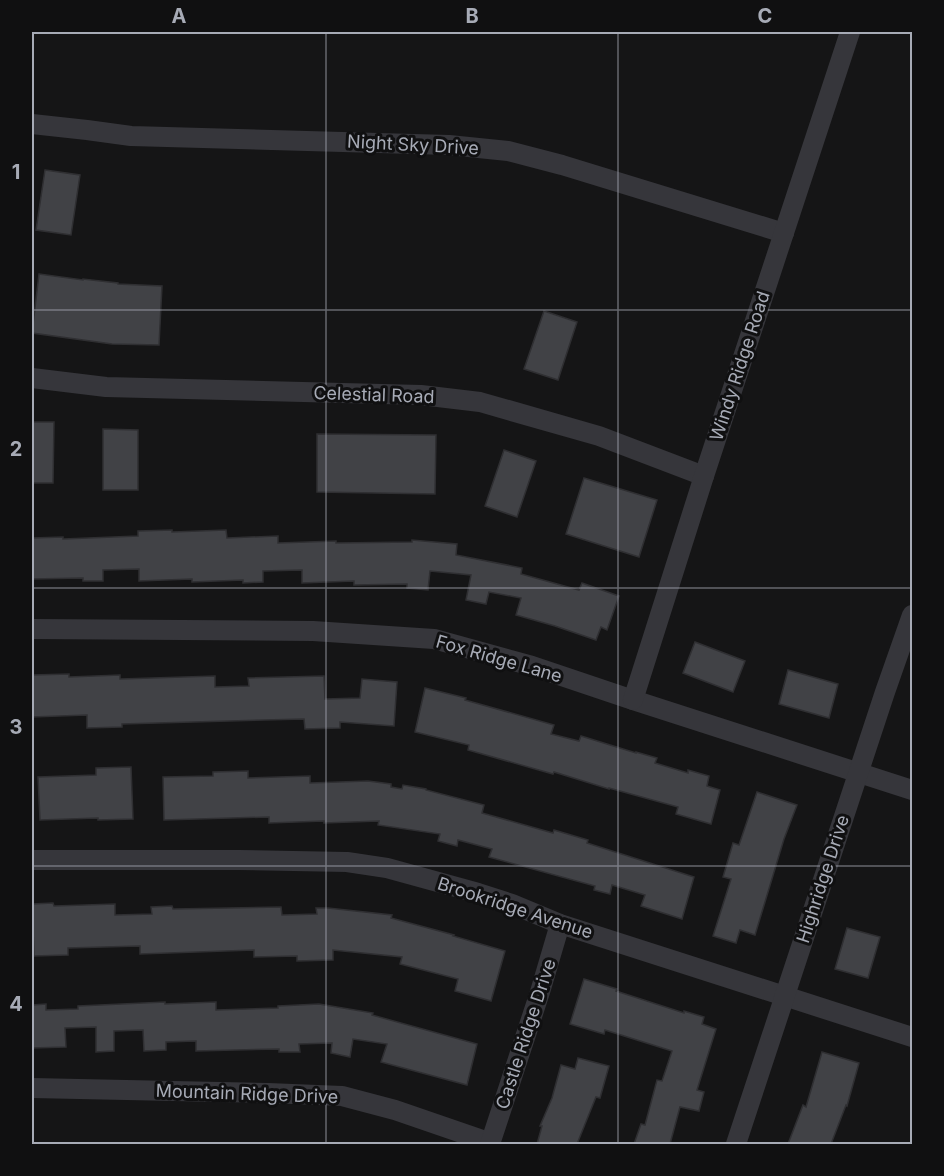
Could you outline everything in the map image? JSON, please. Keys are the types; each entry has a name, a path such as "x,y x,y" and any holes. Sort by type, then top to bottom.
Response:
{"street":[{"name":"Windy Ridge Road","path":"633,700 850,32"},
{"name":"Night Sky Drive","path":"32,124 131,136 449,145 508,151 562,165 784,233"},
{"name":"Celestial Road","path":"32,378 106,387 421,395 480,402 598,436 704,476"},
{"name":"Highridge Drive","path":"735,1144 912,615"},
{"name":"Fox Ridge Lane","path":"32,629 314,631 434,639 532,666 912,790"},
{"name":"Brookridge Avenue","path":"32,860 347,862 387,868 478,893 560,924 912,1037"},
{"name":"Castle Ridge Drive","path":"490,1144 560,924"},
{"name":"Mountain Ridge Drive","path":"32,1088 342,1096 395,1110 490,1144"}],"building":[{"path":"45,170 80,175 71,235 36,230"},
{"path":"39,274 118,284 162,286 159,345 112,344 32,333"},
{"path":"544,311 577,322 558,380 524,369"},
{"path":"32,422 54,422 53,483 32,483"},
{"path":"103,429 138,430 138,490 103,490"},
{"path":"317,434 436,435 435,494 317,492"},
{"path":"504,450 536,461 517,517 485,506"},
{"path":"584,478 657,500 639,557 566,534"},
{"path":"172,530 172,532 226,530 227,538 278,536 278,543 412,542 412,540 457,544 456,555 522,568 521,574 579,590 582,583 619,596 607,630 601,627 596,640 516,615 521,598 489,592 486,604 466,600 471,575 430,571 428,590 407,588 407,584 354,585 354,581 302,583 302,570 263,571 263,582 243,583 243,580 192,582 192,579 139,581 139,569 103,570 103,581 83,581 83,578 32,579 32,538 138,536 138,531"},
{"path":"695,642 745,661 733,692 683,673"},
{"path":"788,670 838,684 829,718 779,704"},
{"path":"69,674 69,677 120,675 120,679 215,676 215,687 249,686 248,678 324,676 325,699 360,698 362,679 397,682 394,726 340,722 340,728 305,729 304,719 122,724 122,727 87,728 87,715 32,717 32,675"},
{"path":"425,688 554,725 551,734 579,741 581,736 657,758 655,763 688,773 688,770 709,776 707,786 720,790 711,824 676,814 678,807 468,750 469,745 415,732"},
{"path":"131,767 133,819 40,820 38,777 96,775 96,768"},
{"path":"248,771 248,778 310,776 310,783 368,781 391,784 391,787 402,789 403,785 426,789 484,805 482,813 553,833 554,830 588,840 587,843 694,877 682,919 641,906 645,895 612,885 610,894 594,890 595,886 489,857 492,849 458,840 457,846 438,841 440,834 378,825 379,821 269,823 269,817 164,820 163,777 213,776 213,772"},
{"path":"757,792 797,805 784,839 755,935 740,930 736,943 713,936 731,879 723,877 733,843 739,845"},
{"path":"53,903 54,906 115,904 115,915 152,914 151,907 172,906 173,909 281,907 282,915 317,914 316,908 328,908 392,915 391,918 505,951 491,1001 455,991 458,979 400,964 402,957 333,950 333,960 297,961 297,956 254,957 254,950 140,954 140,946 68,948 68,955 34,956 32,904"},
{"path":"847,928 880,937 868,978 835,969"},
{"path":"584,979 684,1013 684,1011 704,1017 702,1024 716,1029 697,1090 704,1092 699,1111 680,1107 670,1144 634,1144 641,1124 645,1125 657,1080 662,1081 672,1051 605,1030 604,1034 570,1024"},
{"path":"165,1002 165,1004 216,1002 216,1010 319,1004 373,1013 372,1015 477,1044 467,1085 381,1062 387,1044 353,1039 350,1057 331,1053 332,1043 299,1044 300,1052 279,1052 279,1049 196,1051 196,1041 166,1042 166,1050 144,1051 143,1030 114,1031 114,1051 96,1052 96,1027 65,1028 66,1047 32,1048 32,1005 46,1004 46,1010 78,1009 78,1006"},
{"path":"822,1052 859,1063 847,1106 831,1144 788,1144 803,1105 806,1107"},
{"path":"578,1058 609,1066 600,1098 596,1097 577,1144 537,1144 542,1126 540,1126 552,1098 561,1065 575,1069"}]}
